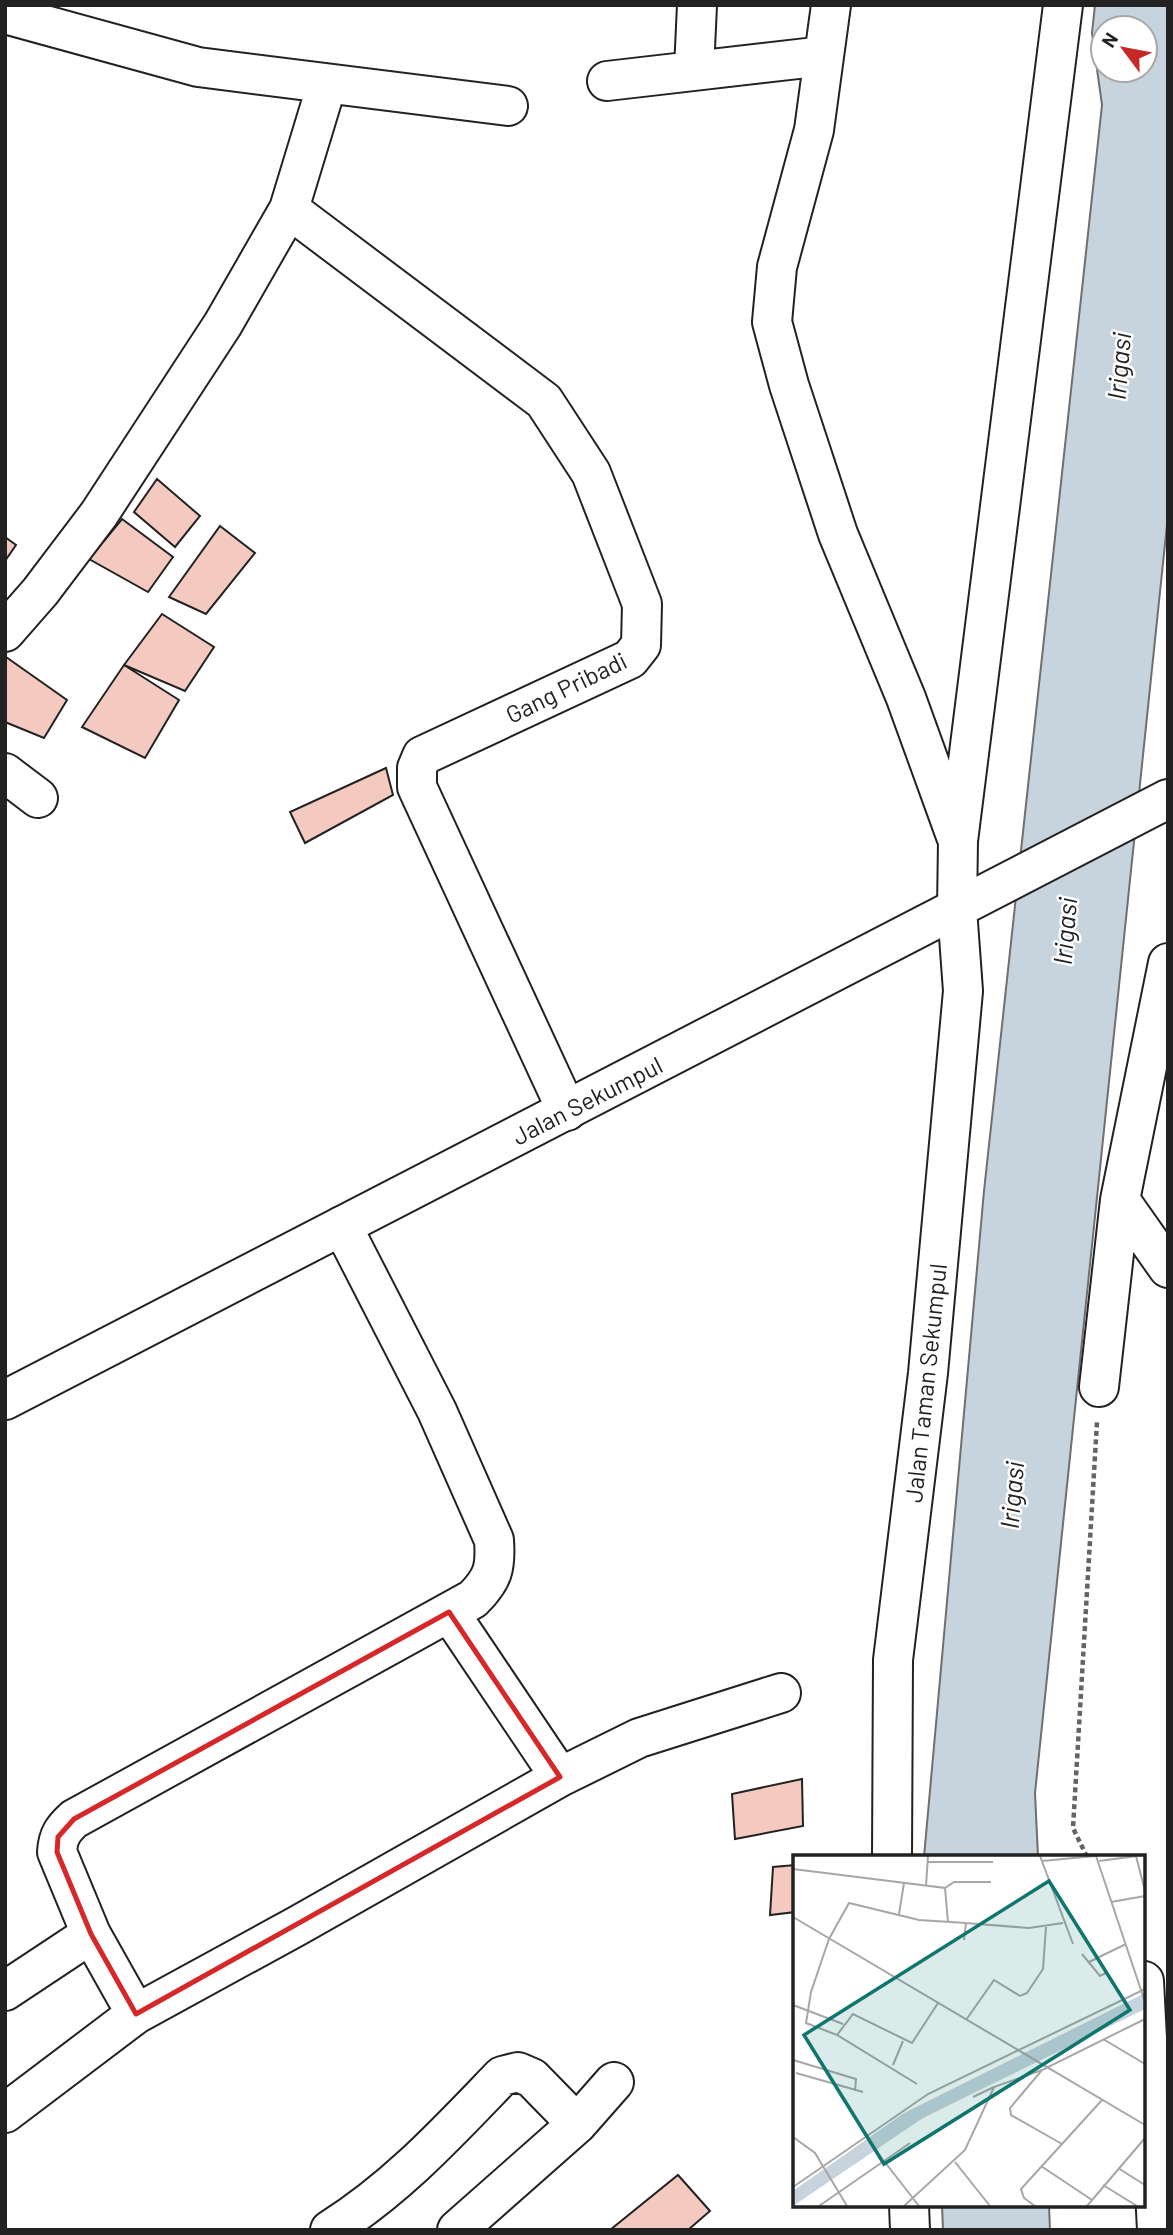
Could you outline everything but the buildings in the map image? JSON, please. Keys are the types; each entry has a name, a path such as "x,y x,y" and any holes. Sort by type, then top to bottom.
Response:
{"street":[{"path":"694,70 697,5"},
{"path":"831,5 814,130 777,267 772,322 789,385 838,534 906,698 958,841"},
{"path":"958,841 1063,5"},
{"path":"5,14 198,67 508,106"},
{"path":"607,81 824,56"},
{"path":"5,632 40,592 106,503 223,324 289,209 327,84"},
{"name":"Gang Pribadi","path":"289,209 544,401 591,473 642,604 641,645 630,659 422,755 417,768 416,787 567,1111"},
{"path":"5,773 38,798"},
{"name":"Jalan Sekumpul","path":"5,1400 1162,803"},
{"name":"Jalan Taman Sekumpul","path":"892,1855 893,1660 928,1373 963,991 957,909 958,841"},
{"path":"1099,1387 1120,1200 1168,963"},
{"path":"1120,1200 1168,1268"},
{"path":"136,2014 91,1934 57,1852 58,1837 74,1819 473,1599 487,1585 496,1563 494,1540 437,1411 342,1226"},
{"path":"449,1612 561,1777"},
{"path":"5,2113 136,2014 561,1777 639,1738 781,1693"},
{"path":"5,1991 91,1934"},
{"path":"1145,1995 1161,2226"},
{"path":"331,2230 364,2208 424,2157 502,2076 517,2072 532,2078 578,2124"},
{"path":"457,2230 578,2124 614,2082"},
{"path":"909,2207 910,2230"}],"path":[{"path":"1086,1855 1073,1828 1099,1387"}],"highlighted area":[{"path":"449,1612 560,1777 136,2014 91,1934 57,1852 58,1837 74,1819"}],"water":[{"name":"Irigasi","path":"1095,5 1168,5 1168,515 1035,1793 1038,1855 924,1855 984,1191 1102,105 1099,84 1159,84 1159,14 1094,14"},
{"path":"942,2207 1049,2207 1050,2230 943,2230"}]}
